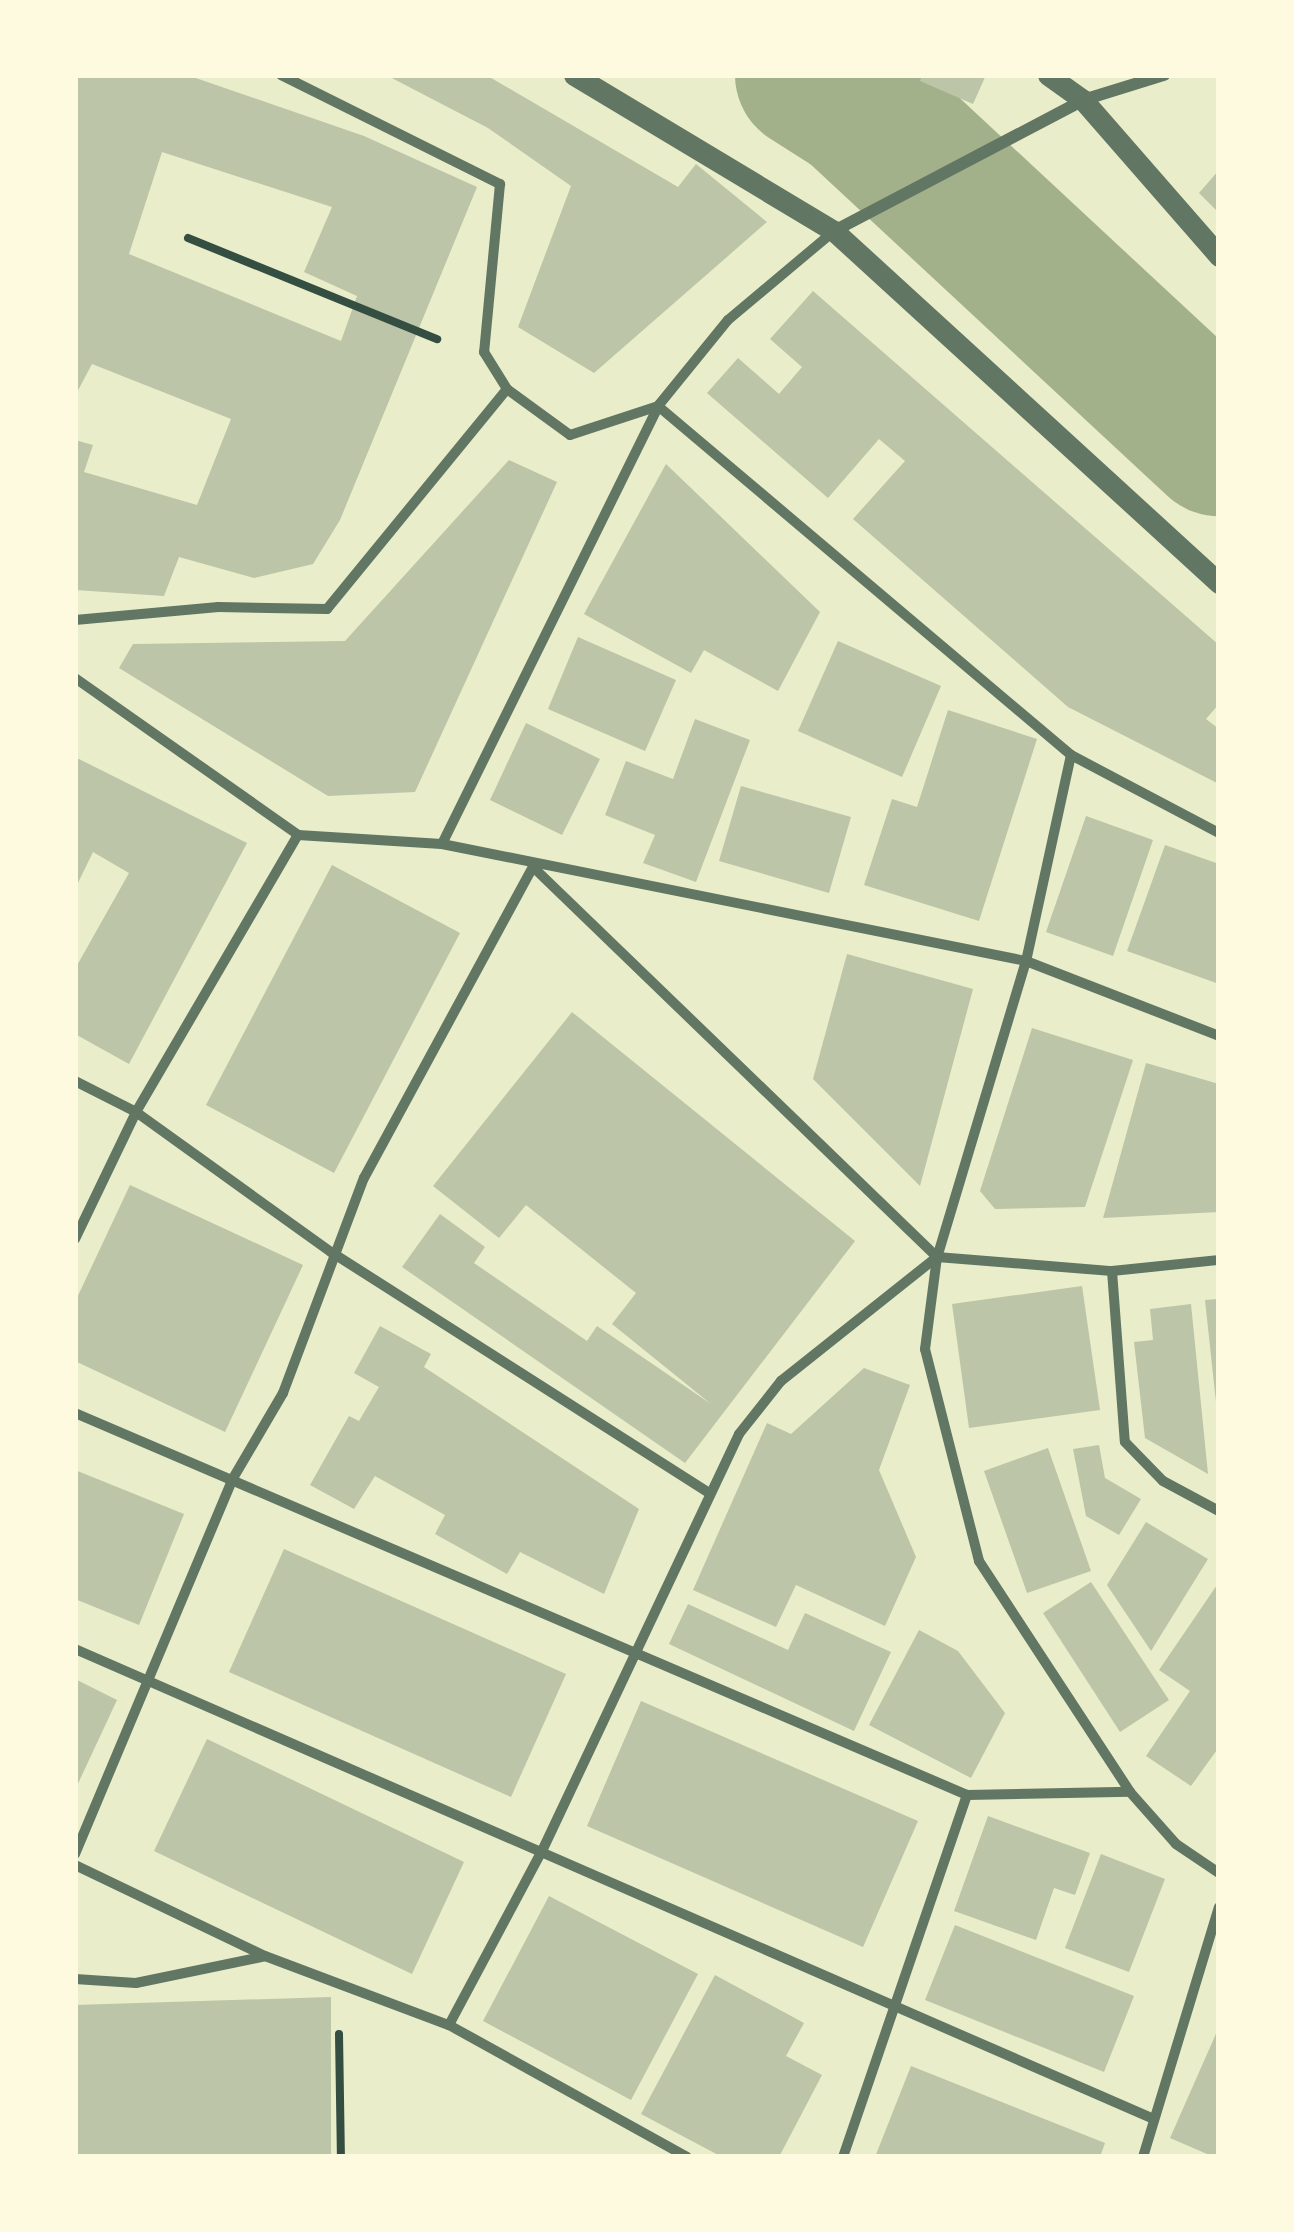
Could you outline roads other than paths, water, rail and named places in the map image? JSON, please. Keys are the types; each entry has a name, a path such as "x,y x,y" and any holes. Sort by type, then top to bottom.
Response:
{"street":[{"path":"281,75 500,184 484,352 507,389 570,435 658,406"},
{"path":"574,75 834,231 1219,583"},
{"path":"1048,75 1083,100 1219,256"},
{"path":"442,844 658,406 728,320 834,231 1083,100 1164,75"},
{"path":"75,620 218,607 327,609 507,389"},
{"path":"658,406 1071,755 1219,833"},
{"path":"75,678 298,835 442,844 533,867 1026,961 1219,1036"},
{"path":"1071,755 1026,961 937,1256 925,1349 979,1561 1130,1792 1176,1844 1219,1873"},
{"path":"75,1239 136,1112 298,835"},
{"path":"75,1854 232,1480 283,1393 331,1252 533,867"},
{"path":"533,867 937,1256 1112,1271 1219,1260"},
{"path":"75,1081 136,1112 331,1252 708,1492"},
{"path":"449,2025 639,1654 708,1492 782,1381 937,1256"},
{"path":"1112,1271 1125,1442 1163,1481 1219,1511"},
{"path":"75,1413 967,1795 1130,1792"},
{"path":"75,1649 1154,2119"},
{"path":"843,2157 967,1795"},
{"path":"75,1864 265,1957 449,2025 687,2157"},
{"path":"1143,2157 1219,1907"},
{"path":"75,1979 136,1982 265,1957"}],"waterway":[{"path":"810,75 857,105 1219,441"}]}
